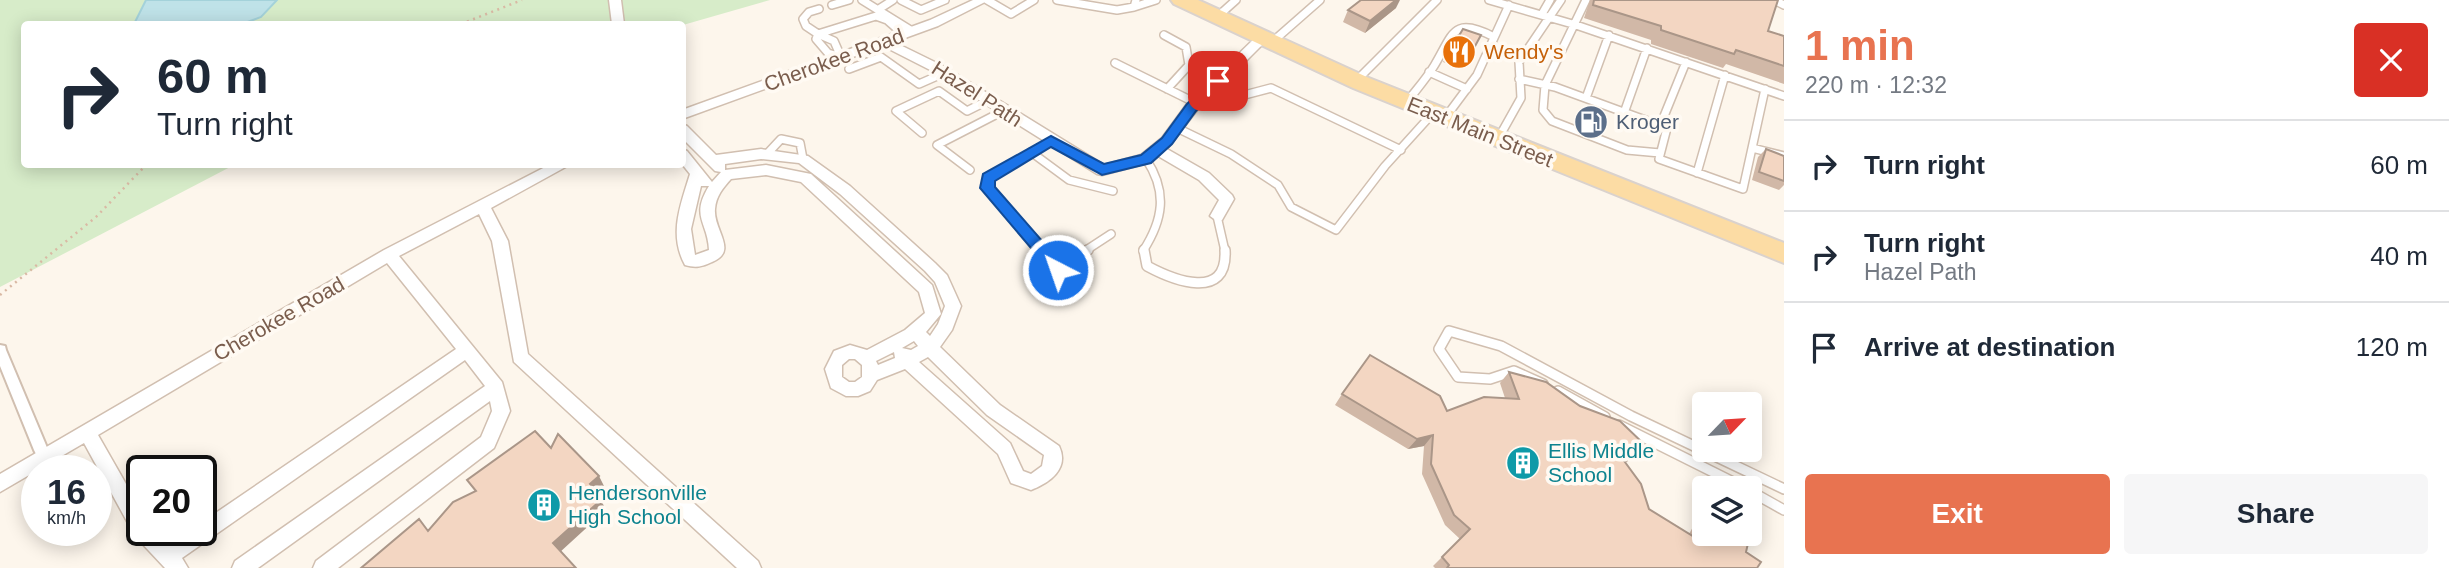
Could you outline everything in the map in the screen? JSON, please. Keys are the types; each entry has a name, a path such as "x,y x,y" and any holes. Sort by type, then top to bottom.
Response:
{"main road":[{"name":"East Main Street","path":"1181,0 1356,81 1784,253"}],"street":[{"path":"615,0 618,21"},
{"name":"Cherokee Road","path":"686,114 845,63 884,42 985,0"},
{"path":"1217,216 1227,200 1205,174 1152,154 1198,101 1266,41"},
{"name":"Hazel Path","path":"884,42 919,57 1051,141 1102,170 1152,154"},
{"path":"686,132 726,175"},
{"path":"714,160 767,154 803,165 851,196 941,279 953,306 946,330 930,348 907,361 869,366 893,344 916,332 933,314 926,289 806,178 803,165"},
{"path":"686,159 713,188"},
{"path":"697,174 681,237 690,261 700,261 716,254 718,244 707,214 713,188 726,175 752,169 783,169 803,165"},
{"name":"Cherokee Road","path":"0,484 389,254 556,168"},
{"path":"838,206 851,196"},
{"path":"482,206 500,241 520,357 751,568"},
{"path":"894,257 907,246"},
{"path":"323,568 488,442 501,411 496,387 389,254"},
{"path":"893,344 907,361 1004,449 1017,477 1031,482 1046,476 1053,467 1053,452 1021,431 916,332"},
{"path":"0,350 41,450"},
{"path":"157,546 173,563 467,350"},
{"path":"242,568 496,387"},
{"path":"87,432 126,501"}],"lane":[{"path":"832,5 849,0"},
{"path":"862,0 879,9 908,33"},
{"path":"879,9 893,0"},
{"path":"901,0 920,10 945,0"},
{"path":"985,0 1011,14 1034,0"},
{"path":"1057,0 1118,10 1135,3 1156,0"},
{"path":"1217,17 1236,0"},
{"path":"1266,41 1320,0"},
{"path":"1356,81 1437,0"},
{"path":"1489,0 1647,48 1784,96"},
{"path":"1542,14 1550,0"},
{"path":"1498,139 1521,98 1520,62 1561,0"},
{"path":"1586,0 1545,85 1543,110 1552,121 1627,150 1660,153"},
{"path":"1774,0 1784,5"},
{"path":"1177,128 1231,154 1278,185 1291,207 1336,230 1385,166 1467,89 1477,75 1509,5"},
{"path":"818,9 809,12 803,19 806,26 818,34 826,35 840,48 845,63"},
{"path":"818,34 876,16 908,33"},
{"path":"1407,102 1429,72 1451,33 1460,27 1479,29 1494,37"},
{"path":"818,34 816,39 828,53 845,63 881,57 919,84 944,73"},
{"path":"1164,35 1186,47 1189,65 1167,89"},
{"path":"1586,98 1609,36"},
{"path":"1624,113 1647,48"},
{"path":"1660,126 1686,62"},
{"path":"1115,63 1198,101 1214,103 1271,88 1401,150"},
{"path":"1429,72 1467,89"},
{"path":"1697,173 1725,75"},
{"path":"1519,79 1586,98 1667,128 1659,159 1743,189 1765,89"},
{"path":"922,133 895,111 939,91 967,111 987,101"},
{"path":"970,170 937,145 1003,111"},
{"path":"1051,141 988,178 987,188 1058,270 1111,234"},
{"path":"1752,148 1784,156"},
{"path":"1031,152 1069,180 1113,191"},
{"path":"1152,154 1159,197 1158,228 1143,251 1147,266 1167,278 1192,285 1216,278 1226,263 1225,236 1217,216"},
{"path":"1722,476 1532,377 1514,371 1490,379 1458,377 1439,349 1449,331 1471,333 1494,342 1591,396 1757,476"},
{"path":"1762,478 1784,489"},
{"path":"1762,498 1784,510"}],"path":[{"path":"469,21 522,0"},
{"path":"0,295 88,224 133,182 144,168"}],"green space":[{"path":"0,0 770,0 686,24 686,21 21,21 21,168 228,168 0,287"}],"water":[{"path":"146,0 277,0 261,17 250,21 136,21"}],"building":[{"path":"1361,0 1396,0 1370,21 1348,10"},
{"path":"1594,0 1778,0 1768,31 1784,36 1784,66 1736,50 1734,54 1661,30 1661,26 1593,5"},
{"path":"1463,29 1481,35 1467,61 1448,54"},
{"path":"1766,149 1784,156 1784,181 1759,172"},
{"name":"Ellis Middle School","path":"1370,355 1440,396 1447,411 1484,397 1519,399 1509,372 1546,382 1580,406 1620,421 1648,448 1622,458 1641,484 1649,509 1692,536 1692,546 1747,546 1746,552 1761,562 1757,568 1447,568 1449,565 1442,557 1470,529 1454,515 1431,464 1433,435 1417,439 1342,394"},
{"name":"Hendersonville High School","path":"535,431 551,448 558,434 599,476 590,484 601,500 553,543 576,568 361,568 419,519 428,531 453,502 476,491 467,480"}],"place":[{"name":"Wendy's","path":"1459,52"},
{"name":"Kroger","path":"1591,122"},
{"name":"Ellis Middle School","path":"1523,463"},
{"name":"Hendersonville High School","path":"544,505"}],"route":[{"path":"1058,270 987,188 988,178 1051,141 1102,170 1146,159 1167,141 1192,107 1218,81"}]}
